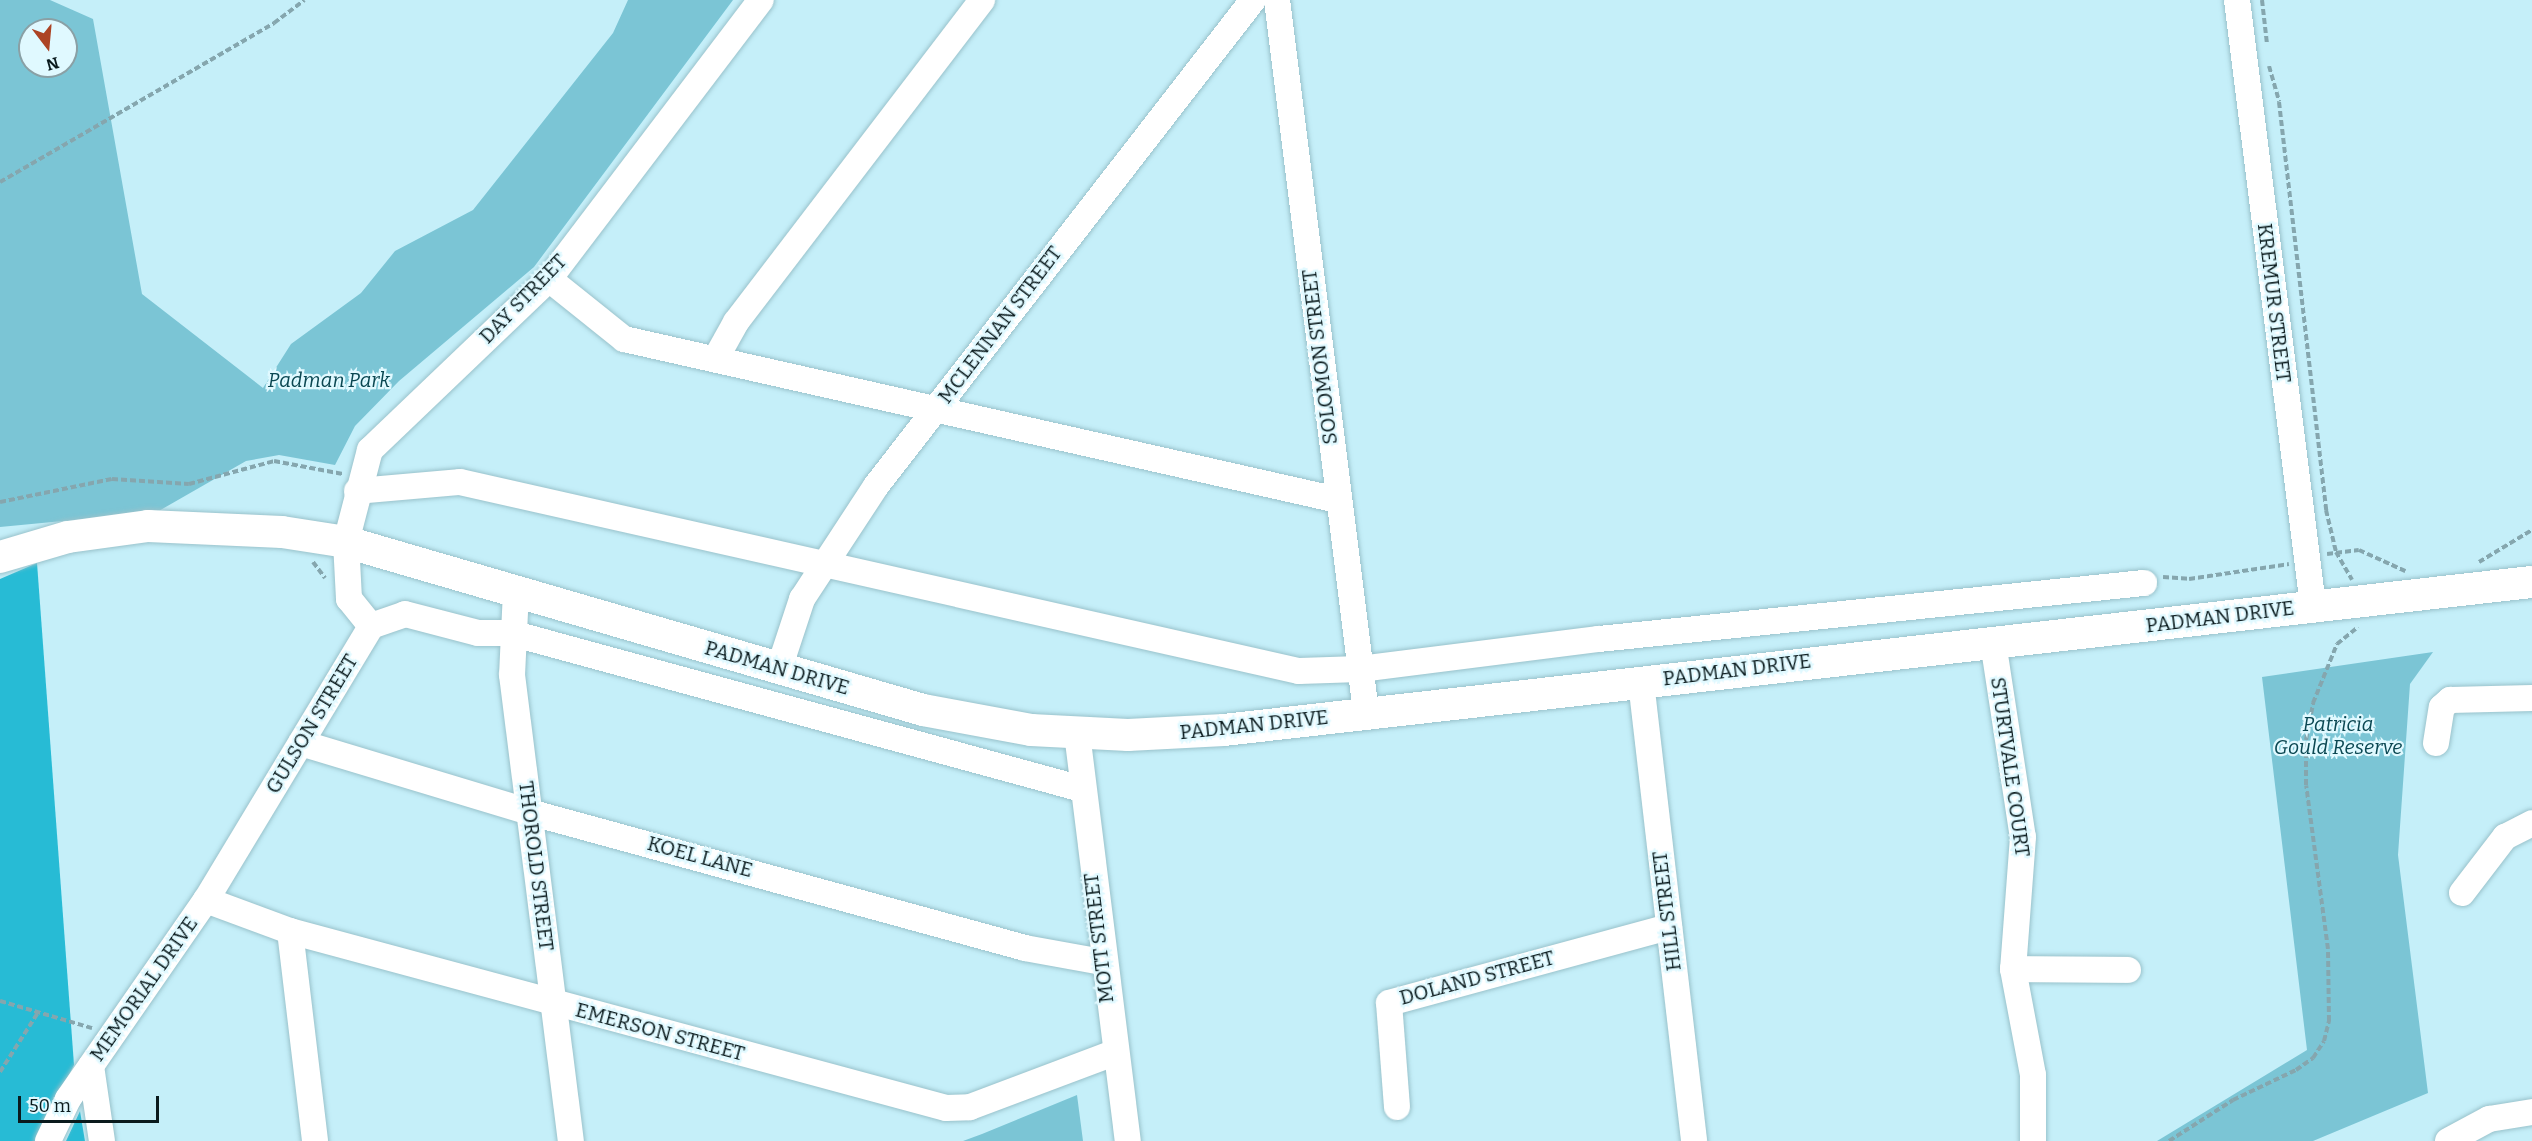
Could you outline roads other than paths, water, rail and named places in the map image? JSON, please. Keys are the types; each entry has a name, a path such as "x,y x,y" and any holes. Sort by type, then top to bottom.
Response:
{"main road":[{"name":"PADMAN DRIVE","path":"0,557 108,530 189,525 345,542 779,669 978,722 1077,733 1174,734 2532,582"}],"street":[{"name":"DAY STREET","path":"345,542 370,450 388,429 549,279 761,0"},
{"path":"716,358 736,322 982,0"},
{"name":"MCLENNAN STREET","path":"779,669 794,617 822,565 935,410 1253,0"},
{"name":"SOLOMON STREET","path":"1277,0 1366,713"},
{"name":"KREMUR STREET","path":"2237,0 2313,606"},
{"path":"549,279 624,339 1338,500"},
{"path":"359,484 460,482 1274,667 1360,669 1599,639 2144,583"},
{"path":"345,542 350,599 371,626 405,614 478,633 511,633 1082,789"},
{"name":"THOROLD STREET","path":"516,591 511,633 529,812 571,1141"},
{"name":"GULSON STREET","path":"206,900 371,626"},
{"name":"STURTVALE COURT","path":"1992,642 2023,837 2013,969 2033,1075 2033,1141"},
{"name":"HILL STREET","path":"1641,682 1694,1141"},
{"path":"2436,743 2442,707 2450,700 2532,698"},
{"name":"MOTT STREET","path":"1077,733 1102,962 1128,1141"},
{"name":"KOEL LANE","path":"301,743 529,812 1025,948 1102,962"},
{"path":"2462,893 2505,837 2532,824"},
{"name":"EMERSON STREET","path":"206,900 290,931 946,1108 970,1107 1114,1053"},
{"name":"MEMORIAL DRIVE","path":"48,1141 109,1037 206,900"},
{"name":"DOLAND STREET","path":"1397,1107 1389,1003 1669,927"},
{"path":"290,931 315,1141"},
{"path":"2013,969 2128,970"},
{"path":"91,1066 102,1141"},
{"path":"2448,1141 2489,1119 2532,1112"}],"park label":[{"name":"Padman Park","path":"329,380"},
{"name":"Patricia Gould Reserve","path":"2338,736"}]}
